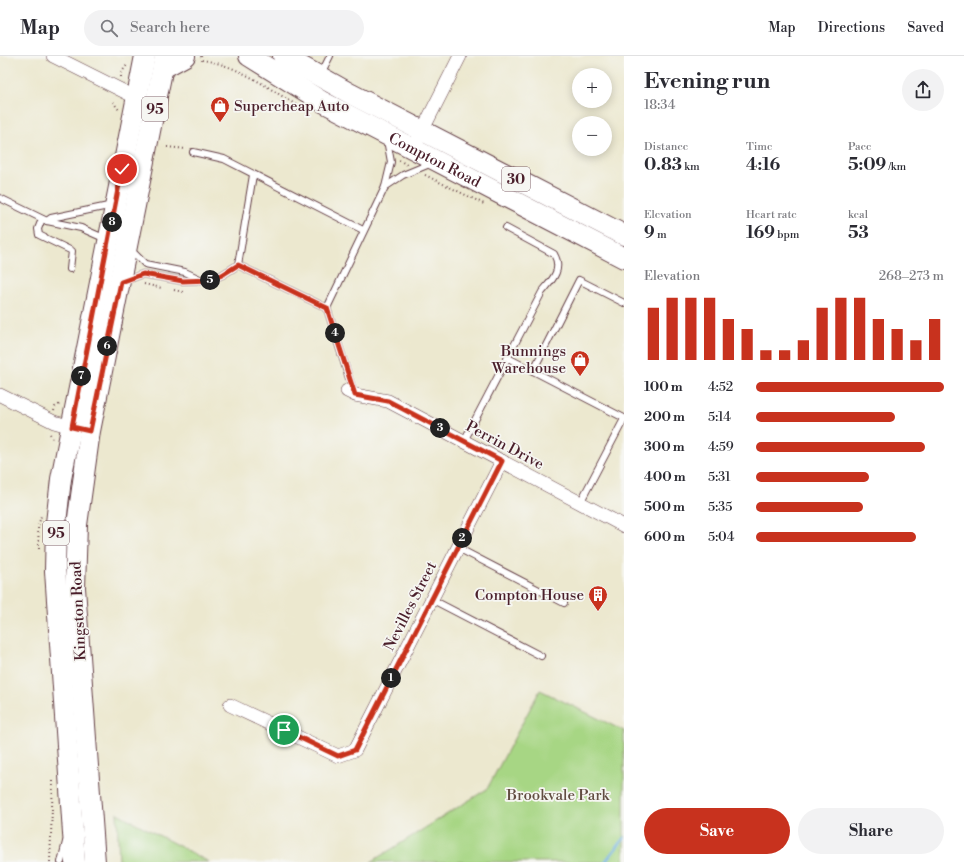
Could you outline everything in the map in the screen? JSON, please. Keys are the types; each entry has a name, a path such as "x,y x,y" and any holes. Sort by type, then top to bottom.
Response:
{"main road":[{"path":"164,62 185,56"},
{"path":"239,56 249,56"},
{"name":"Compton Road","path":"249,56 298,87 386,135 411,158 437,161 624,258"},
{"name":"Compton Road","path":"283,56 320,78 624,235"},
{"name":"Kingston Road","path":"95,862 79,646 75,565 81,429 109,240 137,98 137,58"},
{"name":"Kingston Road","path":"75,862 55,571 61,479 81,429 121,282 164,62"}],"street":[{"path":"53,56 137,98"},
{"path":"411,158 422,131 460,56"},
{"name":"Perrin Drive","path":"351,393 388,401 624,526"},
{"path":"0,395 54,422 81,429"},
{"name":"Nevilles Street","path":"230,705 338,756 355,750 502,461"}],"lane":[{"path":"320,78 330,56"},
{"path":"351,393 327,308 363,230 386,187 391,162 386,135"},
{"path":"193,152 224,158 253,175 363,230"},
{"path":"386,187 403,175 437,161"},
{"path":"121,282 143,274 183,281 216,278 238,265 253,175"},
{"path":"0,198 44,220 81,228 109,240"},
{"path":"70,269 72,251 39,235 38,229 44,220 116,204"},
{"path":"464,441 542,292 553,280 558,266 554,254 506,228"},
{"path":"128,247 145,264 185,272 200,279"},
{"path":"238,265 327,308"},
{"path":"533,371 580,280 624,303"},
{"path":"508,358 624,418 580,502"},
{"path":"458,548 564,603"},
{"path":"431,599 541,656"},
{"name":"Kingston Road","path":"61,862 72,822"}],"path":[{"path":"201,56 202,60 216,62 244,72 318,117"},
{"path":"121,78 121,73 137,58"},
{"path":"167,147 180,149 180,147 193,152"},
{"path":"395,158 411,158"},
{"path":"144,284 162,288"},
{"path":"174,290 183,292"}],"green space":[{"name":"Brookvale Park","path":"540,690 624,731 624,862 371,862 487,789"},
{"path":"117,813 209,862 119,862"}],"waterway":[{"path":"605,862 624,838"}],"place":[{"name":"Supercheap Auto","path":"220,123"},
{"name":"Bunnings Warehouse","path":"580,377"},
{"name":"Compton House","path":"598,612"}],"route":[{"path":"122,169 72,427 90,431 121,282 143,274 183,281 200,279 210,280 222,275 238,265 327,308 355,395 388,401 502,461 355,750 338,756 284,730"}]}
